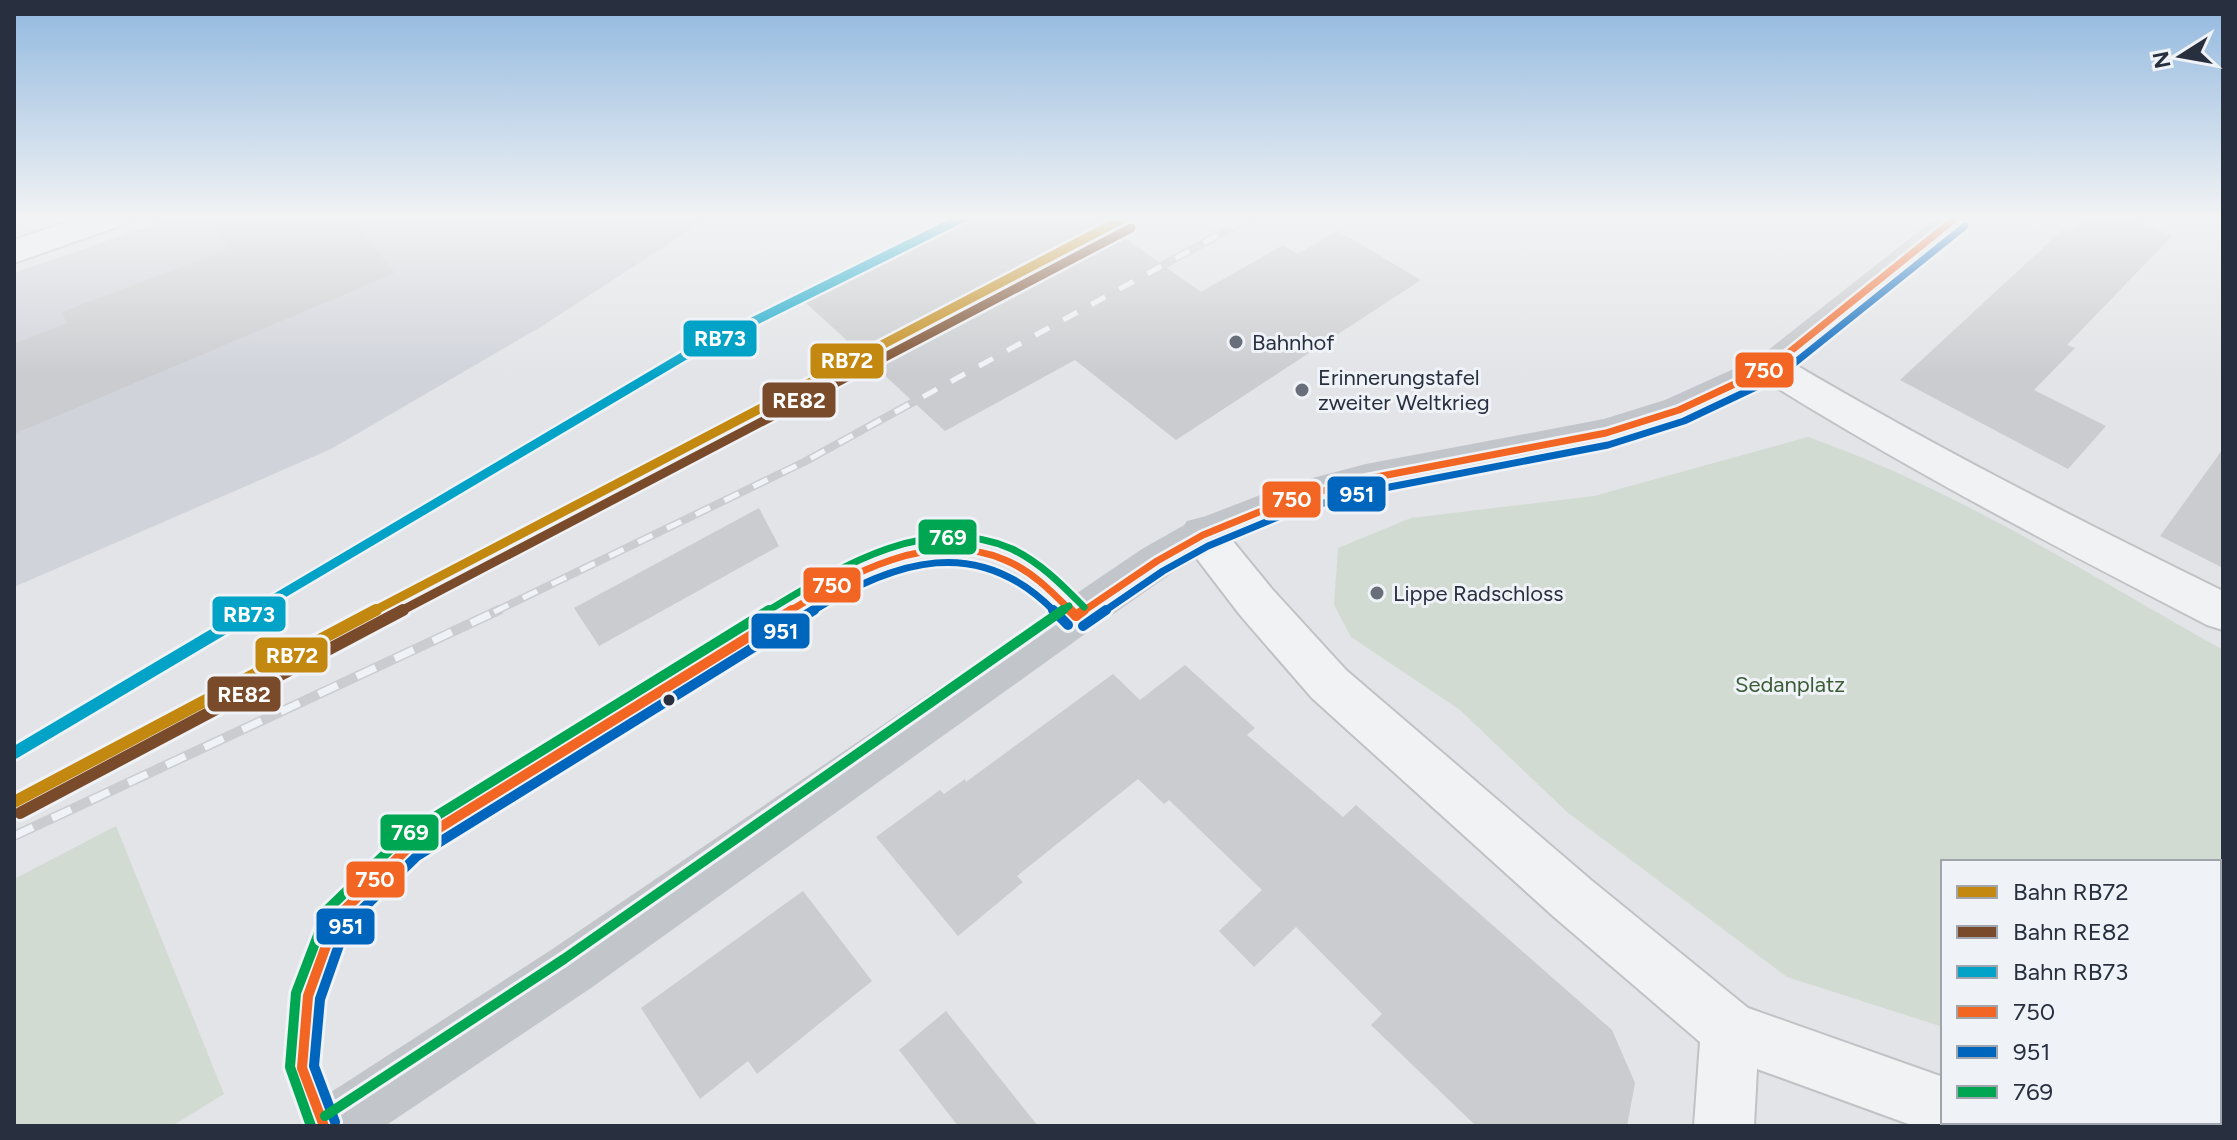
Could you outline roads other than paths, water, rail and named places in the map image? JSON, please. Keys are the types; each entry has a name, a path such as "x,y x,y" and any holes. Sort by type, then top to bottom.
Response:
{"main road":[{"path":"332,1126 571,969 1157,561 1203,535 1286,501 1366,479 1606,433 1679,410 1771,367 1891,270"}],"street":[{"path":"1771,367 1851,416 2010,505 2223,612"},
{"path":"1203,535 1256,602 1329,684 1572,898 1730,1030 1941,1106"},
{"path":"1724,1126 1730,1030"}],"railway":[{"path":"494,612 804,462 1154,270"},
{"path":"14,836 499,610"}],"rail line":[{"name":"RB73","path":"14,753 684,356 857,270"},
{"name":"RB72","path":"14,802 1023,270"},
{"name":"RE82","path":"20,813 1049,270"}],"place":[{"name":"Bahnhof","path":"1236,342"},
{"name":"Erinnerungstafel zweiter Weltkrieg","path":"1302,390"},
{"name":"Lippe Radschloss","path":"1377,593"}],"park label":[{"name":"Sedanplatz","path":"1790,684"}]}
